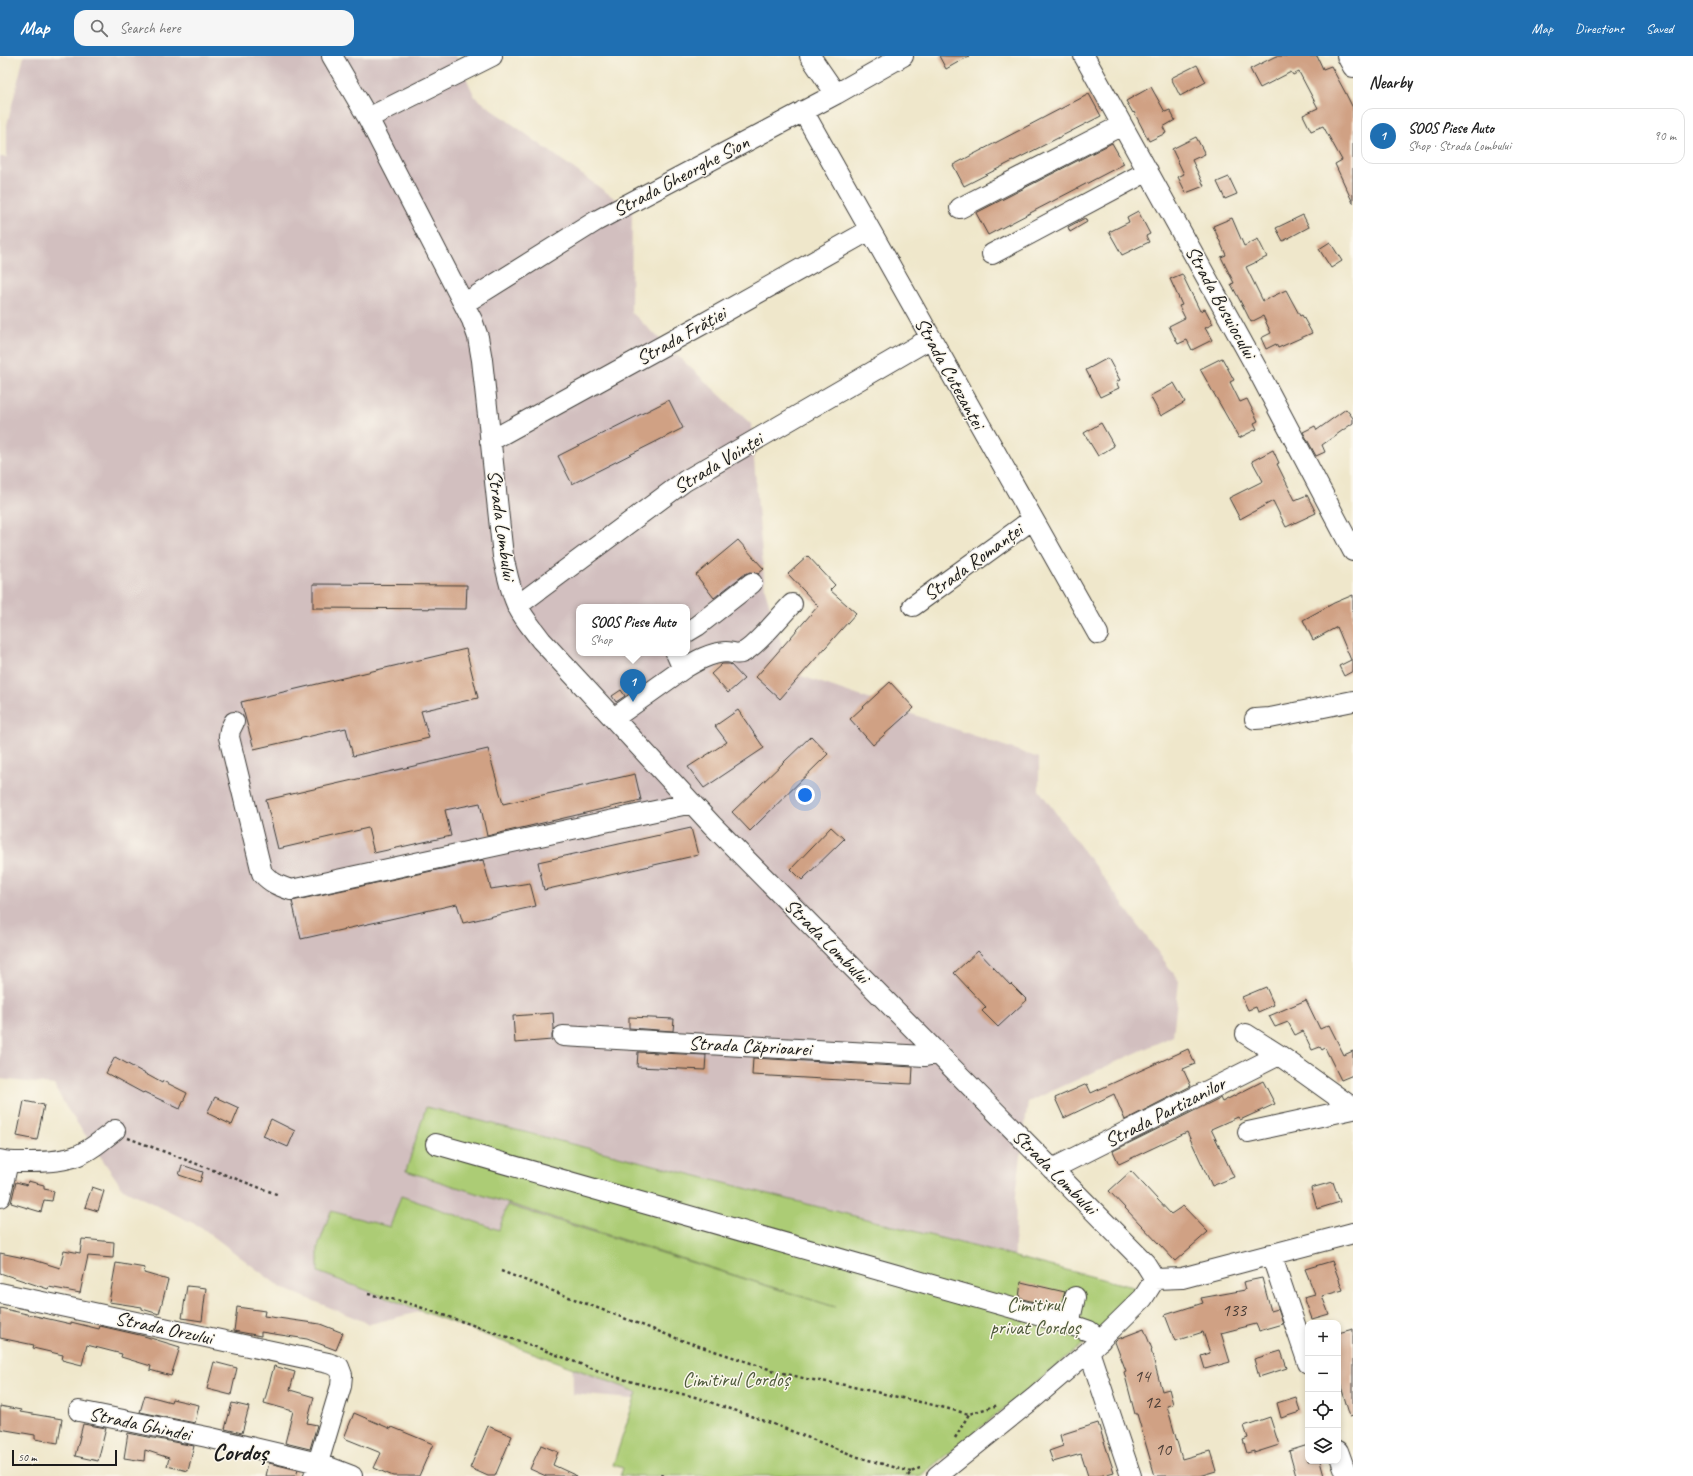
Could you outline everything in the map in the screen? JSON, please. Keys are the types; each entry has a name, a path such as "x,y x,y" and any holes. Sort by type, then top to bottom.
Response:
{"street":[{"name":"Strada Lombului","path":"332,56 368,118 465,303 478,337 503,556 510,588 517,606 541,640 692,803 1145,1263 1154,1279"},
{"path":"368,118 492,56"},
{"path":"810,56 836,94"},
{"name":"Strada Gheorghe Sion","path":"465,303 596,221 836,94 903,56"},
{"name":"Strada Busuiocului","path":"1084,56 1257,369 1353,551"},
{"path":"1347,56 1353,67"},
{"name":"Strada Cutezanței","path":"803,111 1098,634"},
{"path":"960,208 1122,125"},
{"path":"992,254 1148,171"},
{"name":"Strada Frăției","path":"490,441 870,230"},
{"name":"Strada Voinței","path":"517,606 685,481 931,338"},
{"name":"Strada Romanței","path":"913,606 1033,519"},
{"path":"690,630 752,583"},
{"path":"614,718 680,661 696,661 726,652 741,654 750,647 792,604"},
{"path":"1255,719 1270,718 1353,701"},
{"path":"234,722 230,730 229,737 262,873 270,881 291,890 692,803"},
{"path":"1246,1034 1279,1055 1353,1108"},
{"name":"Strada Căprioarei","path":"563,1036 925,1056 938,1054"},
{"name":"Strada Partizanilor","path":"1052,1169 1279,1055"},
{"path":"1248,1132 1353,1108"},
{"path":"0,1198 4,1161 58,1161 74,1158 87,1152 115,1130"},
{"path":"436,1144 1069,1324 1089,1331 1095,1346 1131,1476"},
{"path":"937,1476 1034,1398 1095,1346 1143,1298 1154,1279 1182,1278 1353,1233"},
{"path":"1271,1254 1306,1356"},
{"name":"Strada Orzului","path":"0,1293 328,1363 339,1367 342,1375 341,1386 316,1469"},
{"path":"1069,1324 1074,1297"},
{"name":"Strada Ghindei","path":"79,1411 207,1437 316,1469 352,1476"},
{"path":"1341,1459 1347,1476"}],"path":[{"path":"115,1130 130,1140 279,1195"},
{"path":"501,1271 681,1340 775,1371 807,1379 848,1385 969,1414 1000,1404"},
{"path":"368,1294 405,1302 528,1344 619,1378 695,1397 768,1422 858,1457 911,1472"},
{"path":"661,1474 665,1476"}],"shaded area":[{"path":"24,56 456,56 475,97 632,211 631,312 751,424 765,590 790,672 1039,758 1039,790 1179,981 1173,1036 1028,1102 1016,1195 1013,1334 715,1406 573,1394 571,1290 447,1305 370,1324 280,1287 201,1227 123,1189 66,1107 54,1085 0,1079 0,157 7,157 7,125"}],"green space":[{"name":"Cimitirul Cordoș","path":"426,1107 1145,1290 1047,1374 920,1476 620,1476 623,1468 613,1465 637,1392 318,1272 318,1247 331,1211 390,1227 401,1196 499,1230 507,1205 835,1307 406,1171"}],"building":[{"path":"939,56 969,56 946,69"},
{"path":"1276,56 1317,56 1323,69 1331,66 1345,92 1353,108 1353,203 1335,164 1342,160 1323,126 1311,131 1303,115 1318,108 1299,72 1293,75 1291,72 1260,88 1250,69"},
{"path":"1197,65 1206,82 1180,96 1171,78"},
{"path":"1151,87 1165,112 1170,110 1175,120 1163,127 1166,133 1149,141 1134,112 1133,113 1126,101"},
{"path":"1089,94 1101,116 964,186 953,165"},
{"path":"1196,137 1205,154 1192,160 1204,186 1186,193 1178,177 1184,174 1172,149"},
{"path":"1112,143 1124,164 988,235 976,213"},
{"path":"1229,177 1237,194 1225,199 1217,182"},
{"path":"1138,211 1150,234 1146,236 1149,242 1122,255 1109,232 1129,222 1127,217"},
{"path":"1303,215 1309,227 1283,241 1276,228"},
{"path":"1085,218 1087,222 1070,232 1068,227"},
{"path":"1232,218 1244,246 1258,239 1267,257 1246,267 1263,301 1286,290 1300,316 1302,315 1312,333 1278,348 1276,344 1266,349 1261,338 1271,333 1263,316 1251,322 1231,284 1234,283 1221,257 1226,255 1213,226"},
{"path":"1330,242 1342,261 1331,268 1319,249"},
{"path":"1182,274 1200,311 1205,309 1213,324 1205,328 1212,340 1192,350 1187,340 1178,344 1169,326 1185,318 1179,306 1182,305 1170,279"},
{"path":"1108,358 1120,380 1116,382 1119,388 1100,397 1086,370"},
{"path":"1222,358 1234,380 1230,382 1240,402 1247,399 1258,421 1254,423 1257,429 1239,438 1200,369"},
{"path":"1174,383 1185,402 1161,416 1150,396"},
{"path":"669,400 683,428 572,484 558,456"},
{"path":"1346,409 1353,418 1353,423 1322,445 1325,452 1316,456 1303,432 1315,426 1317,430"},
{"path":"1101,423 1114,446 1098,456 1084,433"},
{"path":"1273,450 1279,463 1277,464 1295,500 1307,495 1316,513 1286,527 1273,501 1240,519 1229,498 1263,481 1252,461"},
{"path":"738,540 764,569 758,574 751,572 745,574 714,598 696,575"},
{"path":"808,556 835,585 830,590 856,613 780,699 756,677 818,606 788,574"},
{"path":"313,584 467,585 466,609 313,608"},
{"path":"1353,595 1353,671 1344,676 1339,666 1351,660 1337,627 1313,640 1303,620 1334,603"},
{"path":"466,649 478,698 421,711 429,738 353,756 346,728 254,749 241,702"},
{"path":"722,664 730,664 744,679 728,693 711,674"},
{"path":"890,682 914,708 873,745 850,719"},
{"path":"621,690 625,696 616,702 612,696"},
{"path":"738,710 764,748 704,788 688,767 727,742 715,726"},
{"path":"811,736 828,754 750,831 732,812"},
{"path":"488,749 503,804 635,774 641,800 487,836 480,803 445,810 451,836 374,853 368,828 278,849 266,800"},
{"path":"831,827 844,839 802,880 791,869"},
{"path":"691,828 698,855 544,890 538,862"},
{"path":"483,860 491,889 530,883 536,906 463,923 457,904 301,939 292,901"},
{"path":"978,951 1010,985 1011,984 1027,1000 998,1027 982,1011 986,1007 954,973"},
{"path":"1266,987 1274,1005 1258,1012 1256,1007 1248,1010 1242,997"},
{"path":"1306,1000 1320,1029 1329,1025 1344,1055 1353,1051 1353,1075 1341,1080 1325,1048 1322,1050 1320,1047 1312,1050 1303,1031 1295,1035 1288,1022 1275,1027 1269,1016"},
{"path":"553,1013 554,1029 552,1040 515,1043 513,1016"},
{"path":"629,1017 674,1019 673,1031 629,1028"},
{"path":"1188,1049 1195,1064 1183,1069 1191,1086 1125,1120 1114,1094 1064,1118 1055,1098 1087,1084 1091,1093"},
{"path":"638,1052 706,1055 705,1070 637,1067"},
{"path":"115,1057 162,1083 163,1081 187,1093 180,1109 144,1092 143,1093 106,1073"},
{"path":"753,1058 913,1067 912,1084 752,1075"},
{"path":"1263,1081 1275,1104 1240,1120 1238,1117 1211,1129 1234,1177 1212,1186 1187,1132 1119,1164 1113,1151 1220,1098 1222,1102"},
{"path":"215,1097 239,1108 232,1125 207,1113"},
{"path":"24,1101 44,1105 37,1140 17,1136"},
{"path":"271,1119 295,1131 288,1147 263,1136"},
{"path":"182,1165 203,1172 200,1182 179,1175"},
{"path":"1131,1171 1171,1214 1183,1206 1208,1232 1175,1261 1109,1191"},
{"path":"28,1181 44,1185 44,1189 54,1191 52,1201 44,1200 41,1212 11,1203 16,1182 27,1185"},
{"path":"1333,1182 1340,1202 1317,1209 1311,1188"},
{"path":"92,1187 104,1191 98,1211 85,1207"},
{"path":"82,1239 114,1242 113,1258 88,1256 80,1293 49,1287 48,1289 0,1273 0,1253 34,1260 60,1268 64,1250 80,1253"},
{"path":"1332,1261 1343,1290 1322,1296 1329,1314 1312,1319 1304,1297 1315,1294 1305,1269"},
{"path":"116,1263 145,1268 144,1273 168,1280 159,1314 142,1309 142,1307 109,1302"},
{"path":"1262,1278 1271,1311 1278,1309 1283,1324 1259,1331 1256,1324 1221,1333 1230,1362 1205,1369 1201,1356 1210,1353 1203,1332 1175,1341 1165,1315 1203,1303 1201,1298 1245,1290 1243,1282"},
{"path":"1021,1282 1065,1292 1060,1309 1019,1298"},
{"path":"187,1286 206,1288 202,1321 182,1318"},
{"path":"237,1307 265,1311 264,1316 320,1324 343,1333 336,1350 307,1339 261,1332 261,1336 234,1331"},
{"path":"0,1308 71,1324 71,1322 99,1329 100,1326 144,1336 180,1347 171,1376 150,1370 151,1366 121,1357 122,1354 87,1345 82,1365 62,1360 63,1355 33,1348 34,1345 0,1338"},
{"path":"1144,1329 1152,1349 1151,1350 1162,1391 1169,1389 1173,1404 1167,1406 1182,1459 1210,1451 1216,1471 1199,1476 1155,1476 1137,1414 1135,1414 1124,1372 1126,1371 1115,1342 1118,1339"},
{"path":"1353,1329 1353,1416 1350,1417 1341,1386 1341,1332"},
{"path":"1281,1351 1287,1368 1259,1377 1254,1359"},
{"path":"214,1362 237,1368 231,1395 207,1389"},
{"path":"274,1366 295,1372 290,1390 314,1397 307,1423 317,1425 310,1449 285,1443 293,1411 264,1403"},
{"path":"145,1395 171,1402 172,1399 199,1405 195,1423 140,1412"},
{"path":"1296,1397 1300,1412 1281,1418 1277,1403"},
{"path":"232,1403 249,1407 242,1433 225,1429"},
{"path":"0,1406 21,1410 20,1412 62,1419 58,1443 35,1439 35,1435 0,1429"},
{"path":"354,1413 391,1429 392,1427 433,1444 419,1476 393,1476 374,1468 381,1453 344,1438"},
{"path":"1270,1417 1279,1445 1254,1453 1254,1451 1247,1453 1243,1440 1248,1438 1244,1426"},
{"path":"1098,1423 1114,1472 1100,1476 1088,1476 1081,1454 1053,1462 1049,1451 1063,1446 1060,1435"},
{"path":"83,1424 106,1428 98,1461 75,1456"},
{"path":"488,1426 512,1436 495,1476 488,1476 470,1468"},
{"path":"128,1433 194,1446 188,1471 167,1466 169,1458 145,1450 144,1461 124,1458"},
{"path":"541,1445 558,1452 553,1465 577,1476 546,1476 530,1469"},
{"path":"1305,1446 1305,1464 1321,1464 1324,1476 1296,1476 1289,1451"},
{"path":"269,1463 298,1470 296,1476 266,1476"}],"place":[{"name":"SOOS Piese Auto","path":"633,702"}],"district":[{"name":"Cordoș","path":"240,1452"}],"park label":[{"name":"Cimitirul privat Cordoș","path":"1035,1316"}]}
